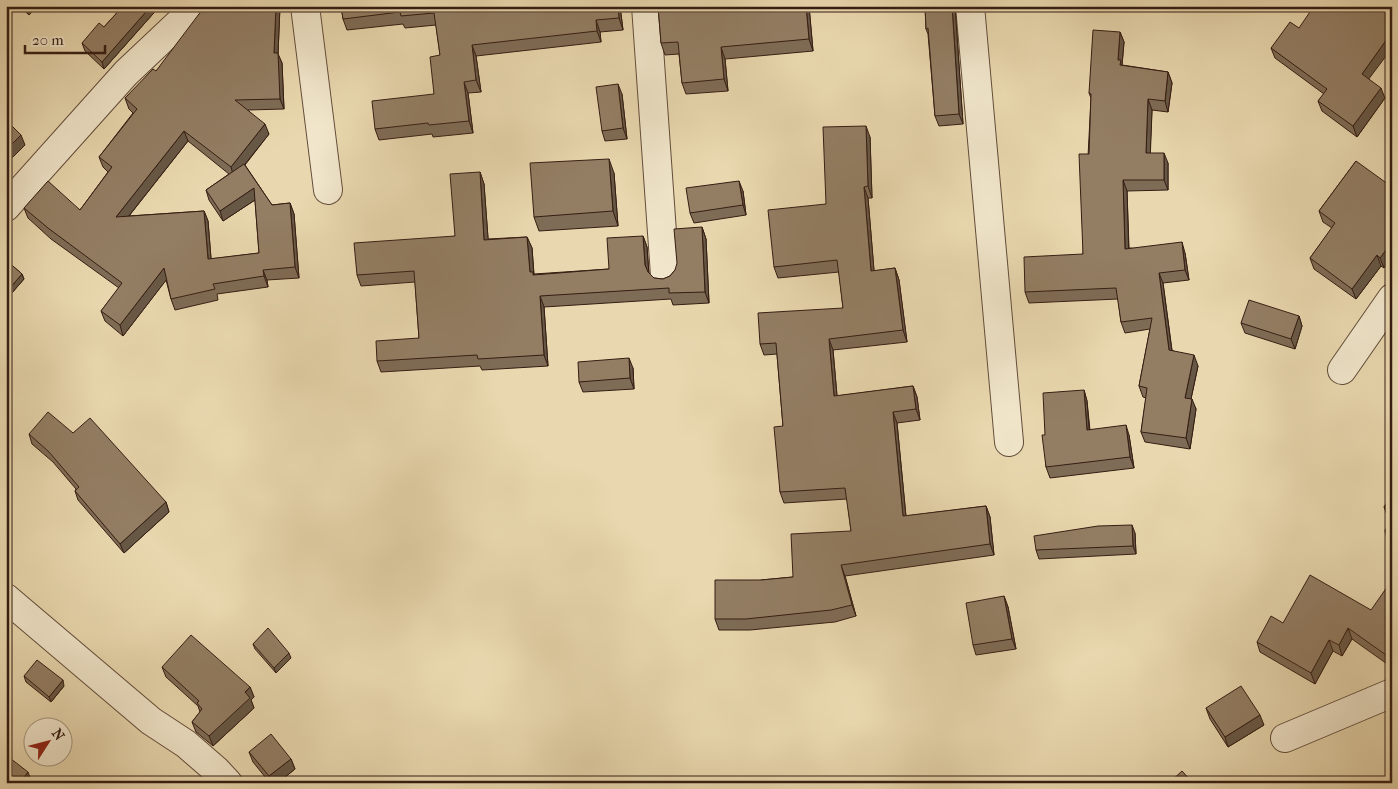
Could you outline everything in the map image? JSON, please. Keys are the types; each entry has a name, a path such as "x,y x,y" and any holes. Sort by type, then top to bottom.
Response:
{"street":[{"path":"6,207 126,73 196,6"},
{"path":"306,6 328,190"},
{"path":"646,6 665,275"},
{"path":"970,6 1009,442"},
{"path":"1342,370 1392,298"},
{"path":"6,598 152,721 186,744 228,783"},
{"path":"1285,738 1392,693"}],"building":[{"path":"123,6 151,6 102,62 82,43 99,23 104,27"},
{"path":"205,6 276,6 274,53 278,53 280,99 235,100 265,124 231,167 184,131 116,217 204,211 208,259 259,253 254,188 220,211 206,190 244,164 272,205 290,203 295,267 263,270 264,276 213,284 215,289 171,299 164,268 120,325 101,311 122,283 24,208 48,181 80,210 112,167 99,157 137,109 125,98 153,69 156,71"},
{"path":"341,6 538,6 538,10 570,6 618,6 619,18 596,20 597,31 472,45 476,80 464,82 469,121 375,129 372,101 434,94 430,57 440,55 434,13 401,16 400,12 343,19"},
{"path":"658,6 806,6 809,39 721,47 724,79 682,83 678,42 661,43"},
{"path":"925,6 952,6 959,114 935,116"},
{"path":"1314,6 1392,6 1392,32 1362,74 1381,88 1353,126 1318,101 1327,89 1271,48 1290,22 1299,28"},
{"path":"1093,30 1120,32 1118,60 1121,60 1120,65 1168,72 1165,101 1148,99 1146,153 1164,153 1164,180 1123,180 1125,249 1182,242 1185,270 1159,273 1169,350 1194,355 1185,398 1192,399 1186,438 1141,432 1147,388 1139,386 1152,318 1121,322 1116,288 1025,292 1024,257 1083,254 1079,154 1089,154 1091,94 1089,93"},
{"path":"618,84 623,128 602,131 596,87"},
{"path":"6,120 21,135 6,150"},
{"path":"866,126 868,186 864,187 871,271 895,268 903,330 829,339 834,396 913,386 916,409 893,412 903,516 986,506 990,544 841,565 852,605 831,610 746,619 715,619 715,580 761,580 793,577 791,534 851,531 845,488 780,492 774,427 783,426 776,343 760,344 758,313 843,308 837,260 774,267 768,210 826,204 823,127"},
{"path":"609,159 613,211 534,217 530,163"},
{"path":"1356,161 1392,187 1392,242 1380,258 1377,255 1352,289 1310,258 1335,223 1319,211"},
{"path":"480,172 484,240 527,237 530,272 533,272 533,275 609,269 607,238 643,236 645,265 648,272 654,278 663,279 670,276 675,270 677,263 674,229 702,227 705,292 669,293 669,288 540,296 544,355 478,359 477,355 377,361 376,341 419,338 414,271 357,275 354,243 455,236 450,174"},
{"path":"739,181 743,205 690,213 686,188"},
{"path":"6,260 22,274 9,289 6,287"},
{"path":"1249,300 1299,316 1291,339 1241,323"},
{"path":"629,358 630,378 579,382 578,362"},
{"path":"1084,390 1087,430 1126,425 1130,457 1046,467 1042,435 1045,435 1043,393"},
{"path":"48,412 73,433 90,418 166,502 120,544 75,491 79,487 49,452 29,434"},
{"path":"1392,495 1392,511 1384,507"},
{"path":"1392,517 1392,535 1385,531"},
{"path":"1132,525 1133,546 1036,550 1034,536 1098,526"},
{"path":"1310,575 1371,610 1392,580 1392,648 1386,655 1348,628 1339,645 1329,640 1311,673 1257,642 1271,616 1283,623"},
{"path":"1004,596 1012,639 973,645 966,603"},
{"path":"268,628 289,653 274,668 253,644"},
{"path":"191,635 250,687 245,692 250,698 209,736 192,722 202,709 197,703 199,701 162,667"},
{"path":"37,660 63,680 49,697 24,676"},
{"path":"1241,686 1260,715 1225,737 1206,708"},
{"path":"271,734 291,759 269,776 249,752"},
{"path":"6,755 28,772 20,783 6,783"},
{"path":"1182,771 1193,783 1169,783"}]}
